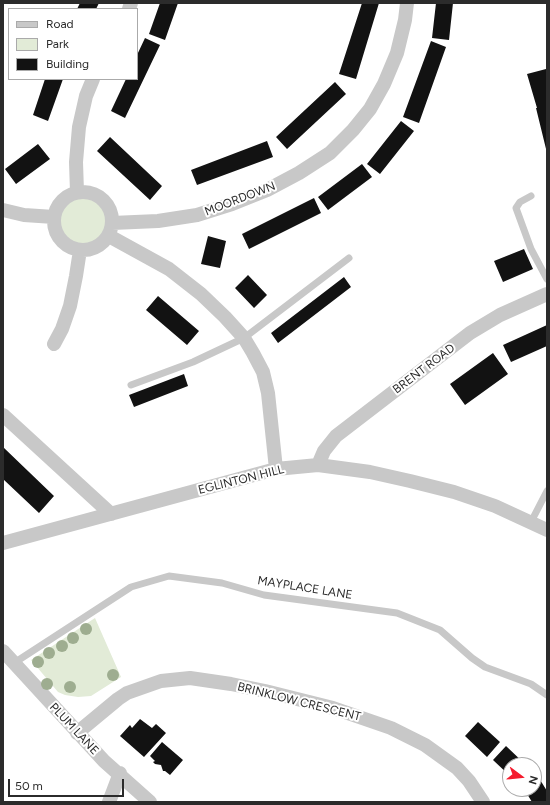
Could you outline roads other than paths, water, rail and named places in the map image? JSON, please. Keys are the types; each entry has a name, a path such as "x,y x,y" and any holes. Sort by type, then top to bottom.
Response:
{"street":[{"name":"MOORDOWN","path":"110,230 158,220 197,215 232,204 267,190 300,173 330,153 353,130 370,109 384,84 397,53 408,3"},
{"path":"77,192 76,162 79,127 86,96 93,80"},
{"path":"77,192 95,194 102,199 110,210 110,230 101,244 91,249 80,250 69,246 60,239 55,229 54,217 61,201 77,192"},
{"path":"3,210 24,215 54,217"},
{"path":"110,230 169,269 200,294 225,317 244,338 254,353 263,372 268,393 276,469"},
{"path":"54,344 62,329 70,306 80,250"},
{"name":"BRENT ROAD","path":"318,465 324,450 336,436 470,333 500,315 547,294"},
{"path":"3,415 111,514"},
{"name":"EGLINTON HILL","path":"3,543 276,469 318,465 370,472 454,492 495,506 547,530"},
{"name":"PLUM LANE","path":"3,651 104,761 120,773 150,802"},
{"name":"BRINKLOW CRESCENT","path":"78,733 118,699 128,693 161,681 190,678 231,684 333,708 391,728 425,745 457,768 483,802"},
{"path":"109,802 120,773"}],"lane":[{"path":"531,196 520,202 516,208 531,249 547,279"},
{"path":"131,385 192,362 244,338 349,258"},
{"path":"531,522 547,491"},
{"name":"MAYPLACE LANE","path":"14,663 131,587 169,576 222,583 264,595 397,613 440,630 472,658 485,667 531,684 547,695"}]}
